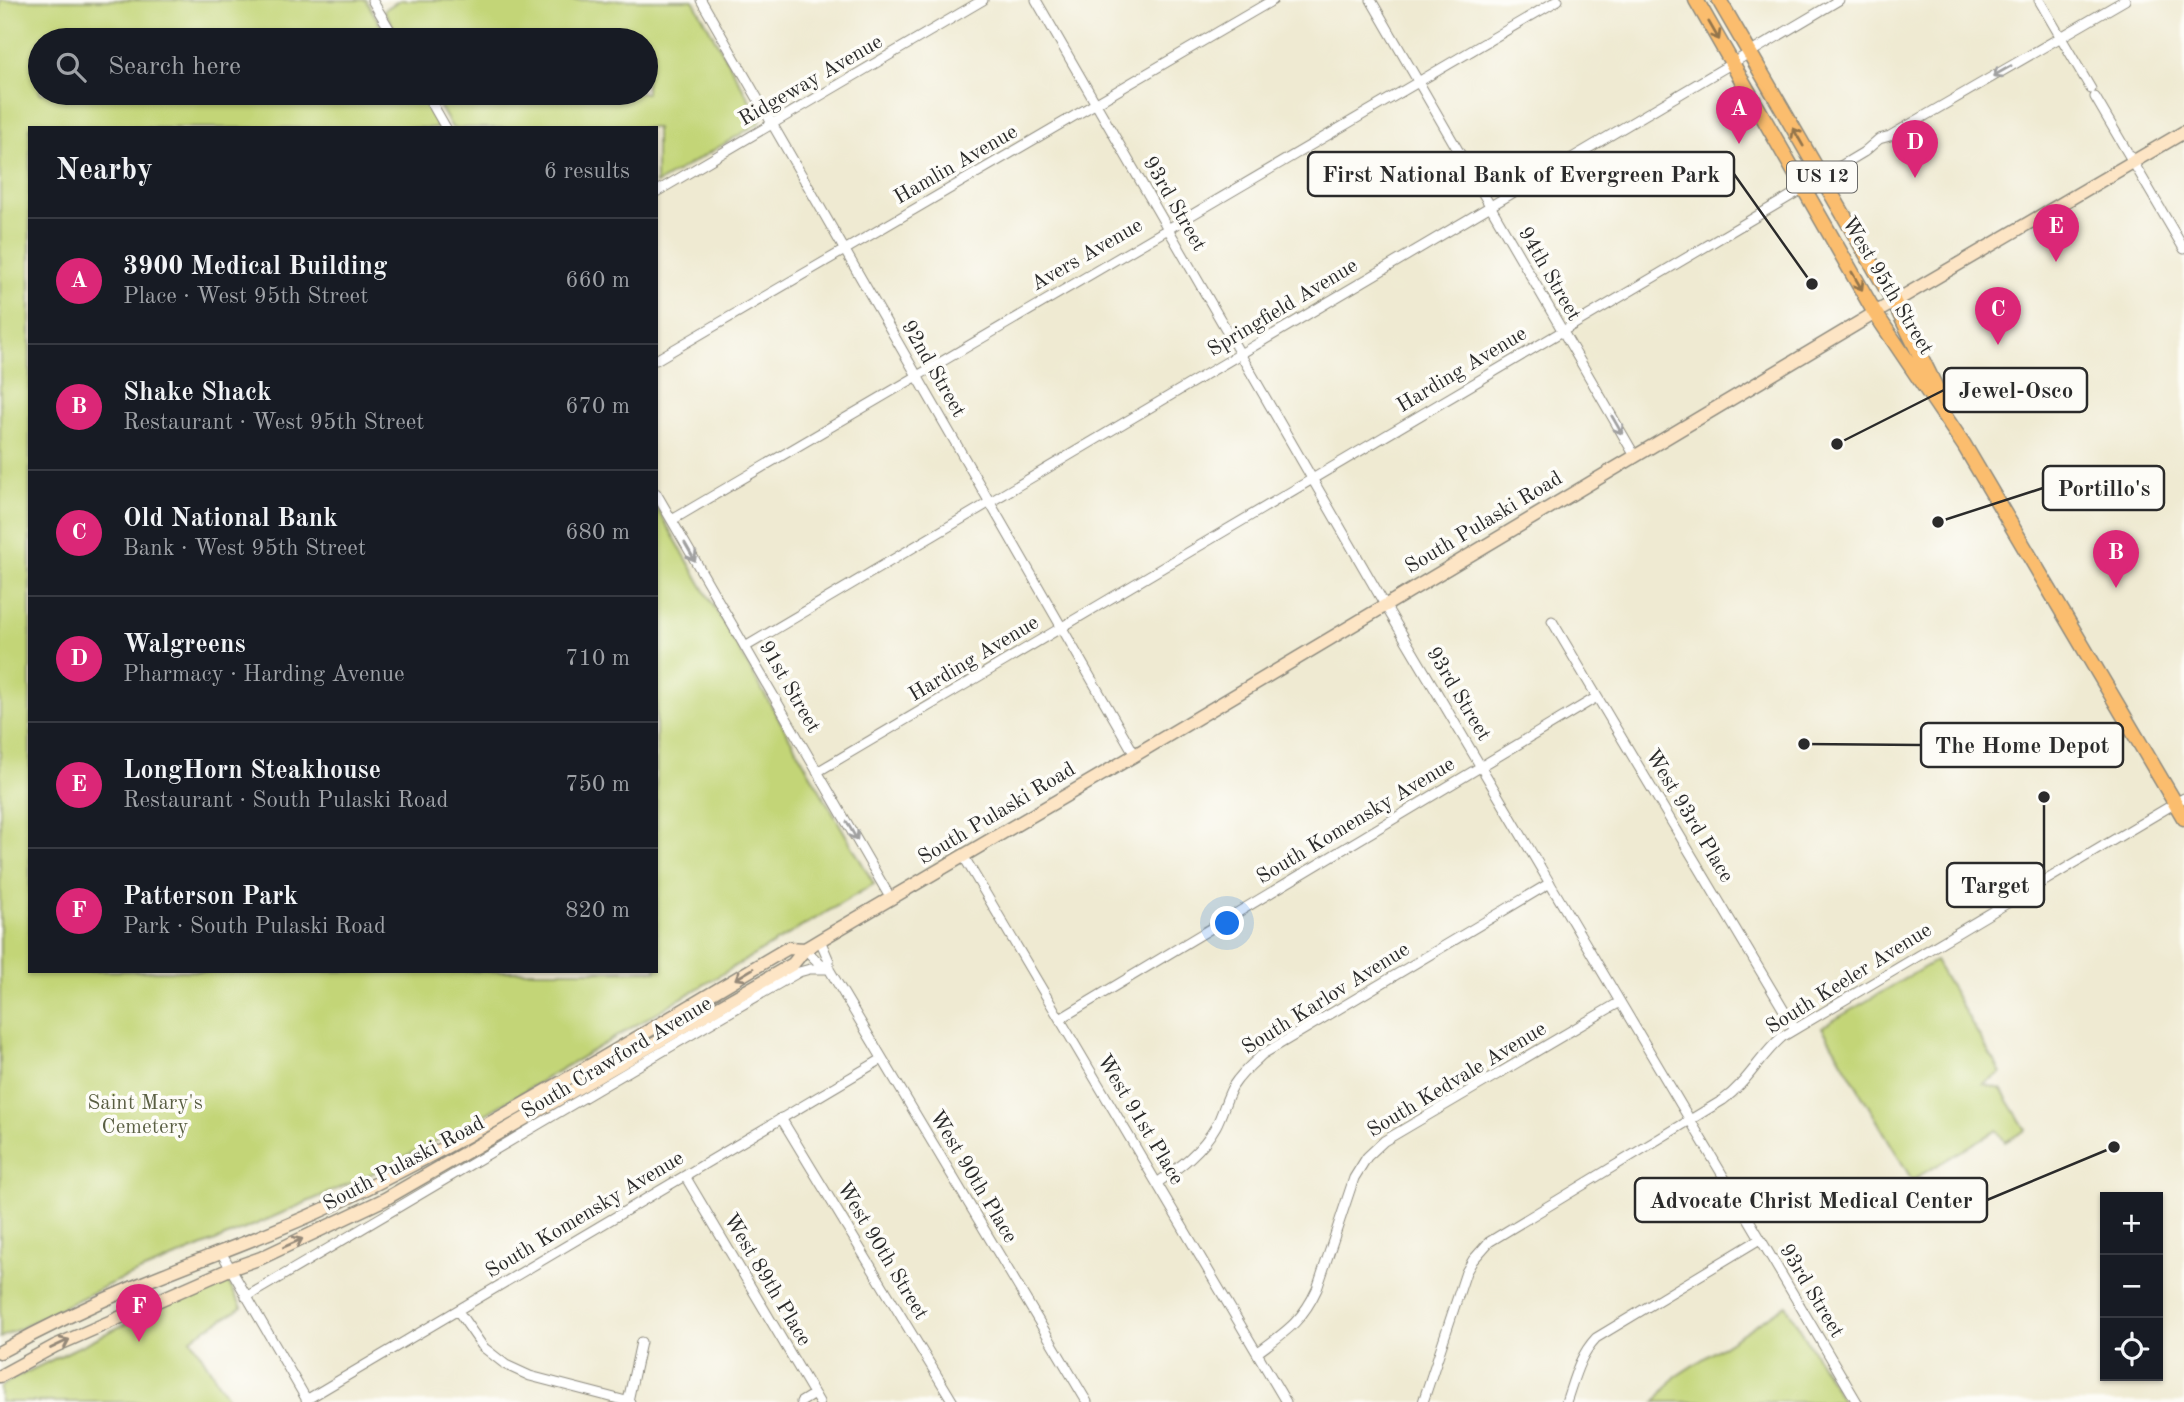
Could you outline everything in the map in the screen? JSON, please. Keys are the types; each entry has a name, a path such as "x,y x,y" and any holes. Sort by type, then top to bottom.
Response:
{"main road":[{"name":"West 95th Street","path":"1696,0 1875,313 1964,445 2180,800 2184,818"},
{"name":"West 95th Street","path":"1719,0 1894,302 1964,445"},
{"name":"South Pulaski Road","path":"0,1376 55,1346 325,1229 416,1182 793,964 805,949 820,940 2184,132"},
{"name":"South Pulaski Road","path":"0,1352 87,1308 282,1229 337,1203 485,1126 788,948 805,949"}],"street":[{"path":"372,0 389,28"},
{"name":"92nd Street","path":"701,0 1135,755"},
{"name":"Ridgeway Avenue","path":"658,191 983,0"},
{"name":"93rd Street","path":"1036,0 1385,605 1857,1402"},
{"name":"Hamlin Avenue","path":"658,359 1273,0"},
{"name":"94th Street","path":"1371,0 1635,456"},
{"name":"Avers Avenue","path":"672,520 1558,0"},
{"name":"Springfield Avenue","path":"745,647 1839,0"},
{"path":"2039,0 2184,249"},
{"name":"Harding Avenue","path":"817,772 1804,188 1864,152 1879,139 1890,136 2125,0"},
{"path":"433,105 445,126"},
{"name":"91st Street","path":"658,496 891,899"},
{"name":"West 93rd Place","path":"1552,621 1795,1029"},
{"name":"South Komensky Avenue","path":"1059,1018 1597,697"},
{"name":"South Keeler Avenue","path":"1423,1402 1462,1284 1473,1260 1499,1235 1730,1095 1773,1044 1795,1029 2180,800"},
{"name":"West 91st Place","path":"964,857 1286,1402"},
{"name":"South Karlov Avenue","path":"1157,1183 1182,1166 1203,1145 1216,1125 1233,1086 1246,1069 1263,1054 1550,883"},
{"name":"West 90th Place","path":"820,940 830,969 882,1059 1087,1402"},
{"name":"West 90th Place","path":"805,949 820,964 830,969"},
{"name":"South Crawford Avenue","path":"246,1297 799,972 810,968 830,969"},
{"name":"South Kedvale Avenue","path":"1257,1353 1300,1319 1309,1306 1354,1178 1374,1149 1620,1002"},
{"name":"South Komensky Avenue","path":"307,1401 882,1059"},
{"name":"West 90th Street","path":"781,1118 953,1402"},
{"name":"West 89th Place","path":"685,1176 817,1398"},
{"path":"1566,1402 1577,1368 1587,1347 1596,1338 1760,1239"},
{"path":"221,1252 307,1401"},
{"path":"458,1311 484,1346 506,1365 530,1376 629,1402 641,1342"},
{"path":"801,1402 817,1398"}],"green space":[{"name":"Saint Mary's Cemetery","path":"0,0 366,0 382,28 28,28 28,105 426,105 438,126 28,126 28,973 658,973 658,509 874,884 467,1125 369,1175 110,1284 0,1338"},
{"path":"400,0 693,0 761,120 658,183 658,126 451,126 439,105 658,105 658,28 394,28 384,10"},
{"path":"1935,961 2001,1073 1983,1084 2001,1089 2026,1130 2005,1142 1997,1130 1912,1180 1822,1027"},
{"path":"226,1279 242,1307 191,1338 230,1402 0,1402 0,1387 17,1377 164,1305"},
{"path":"1786,1305 1843,1402 1655,1402 1675,1377"}],"place":[{"name":"3900 Medical Building","path":"1739,144"},
{"name":"Walgreens","path":"1915,178"},
{"name":"LongHorn Steakhouse","path":"2056,262"},
{"name":"First National Bank of Evergreen Park","path":"1812,284"},
{"name":"Old National Bank","path":"1998,345"},
{"name":"Jewel-Osco","path":"1837,444"},
{"name":"Portillo's","path":"1938,522"},
{"name":"Shake Shack","path":"2116,588"},
{"name":"The Home Depot","path":"1804,744"},
{"name":"Target","path":"2044,797"},
{"name":"Advocate Christ Medical Center","path":"2114,1147"},
{"name":"Patterson Park","path":"139,1342"}]}
